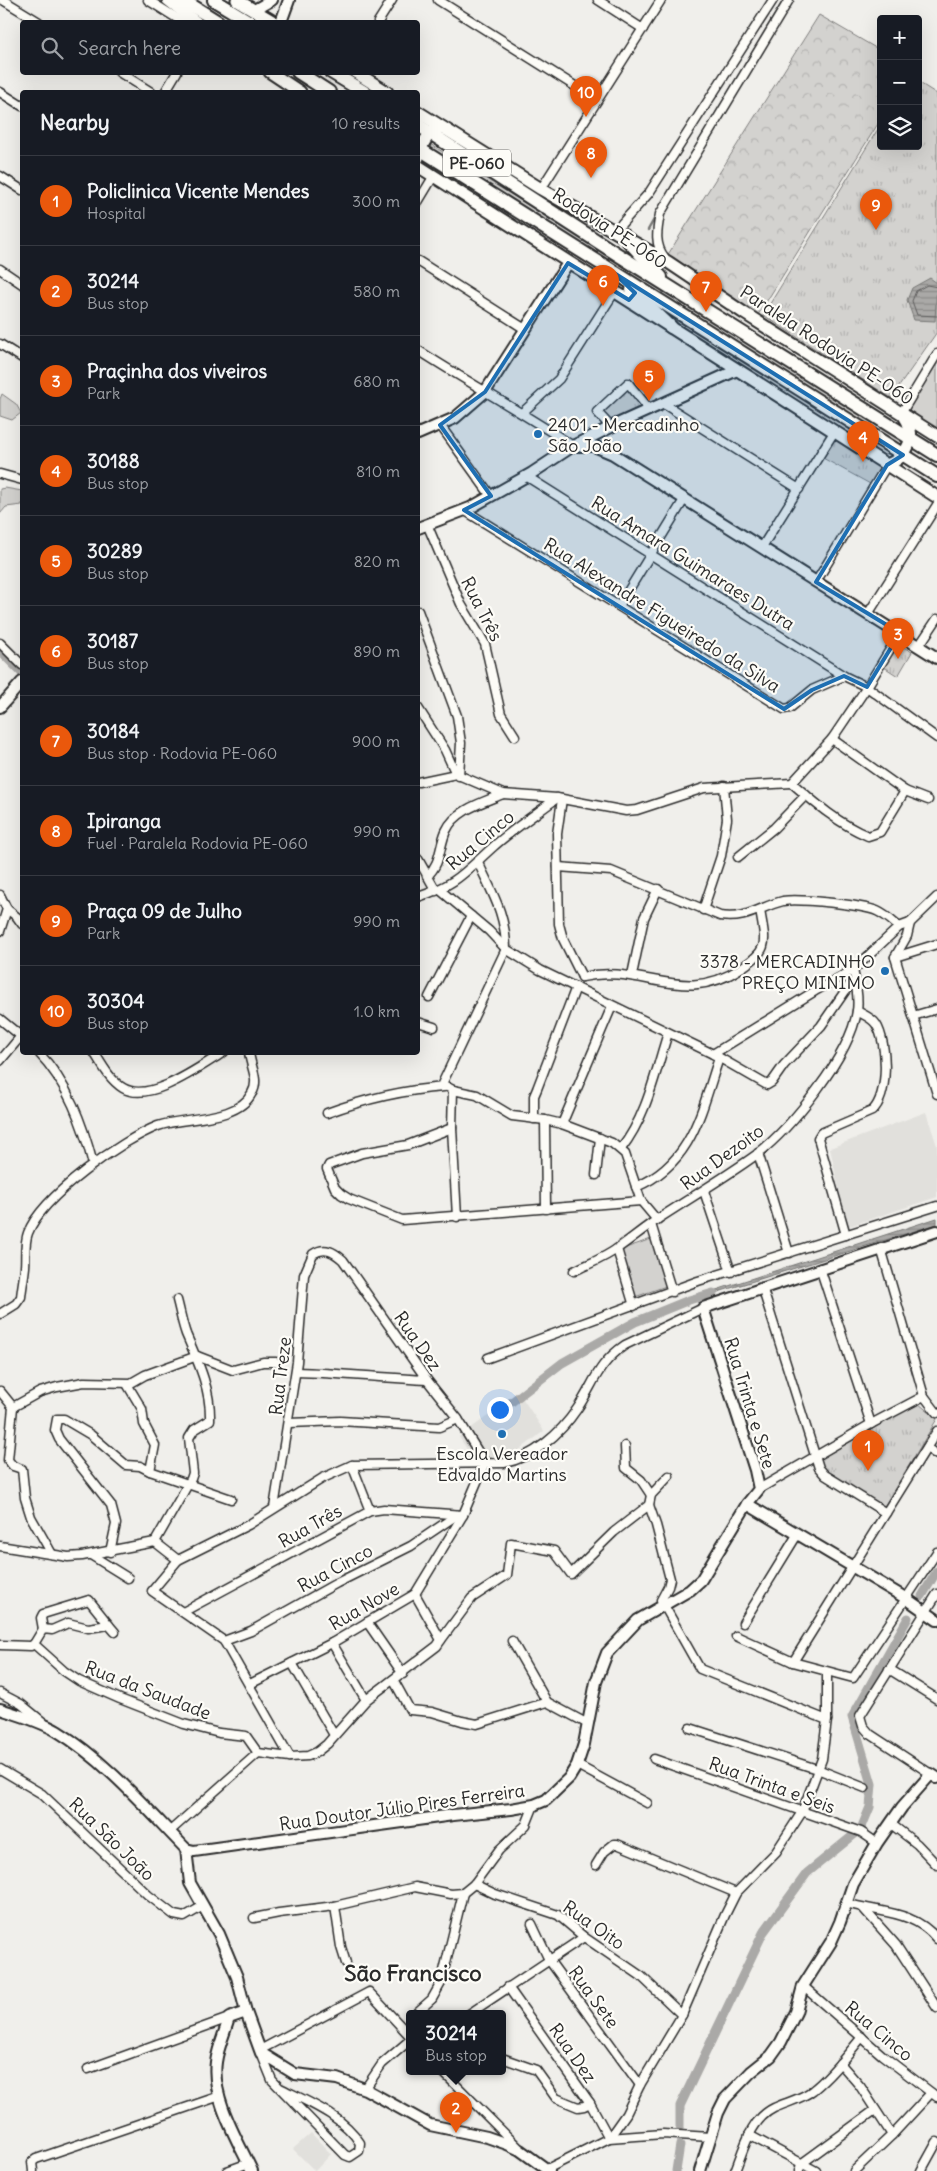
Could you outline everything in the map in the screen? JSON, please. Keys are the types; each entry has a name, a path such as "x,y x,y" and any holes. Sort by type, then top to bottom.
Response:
{"highway":[{"path":"183,0 215,20"},
{"path":"214,0 252,16"},
{"path":"303,75 326,90"},
{"path":"336,75 361,90"},
{"name":"Rodovia PE-060","path":"420,126 671,288 937,455"},
{"name":"Rodovia PE-060","path":"420,155 614,273 937,476"},
{"path":"619,234 671,288"},
{"path":"614,273 671,327"}],"main road":[{"path":"168,0 193,20"},
{"path":"237,0 252,16 267,20"},
{"path":"274,75 297,90"},
{"path":"359,75 384,90"},
{"name":"Paralela Rodovia PE-060","path":"420,113 541,189 668,262 792,344 902,412 937,436"},
{"path":"420,150 430,133 443,128"},
{"name":"PE-060","path":"420,168 433,178 937,497"},
{"path":"887,465 903,455 911,439 910,429 902,412"}],"street":[{"path":"1,0 36,20"},
{"path":"148,0 180,20"},
{"path":"252,16 272,0"},
{"path":"283,20 289,0"},
{"path":"379,20 392,0"},
{"path":"438,0 597,100"},
{"path":"598,0 643,28"},
{"path":"541,189 661,0"},
{"path":"619,234 649,193 773,0"},
{"path":"668,262 658,250 657,227 660,214 789,0"},
{"path":"124,75 148,90"},
{"path":"166,90 174,75"},
{"path":"0,92 20,105"},
{"path":"0,176 20,189"},
{"path":"420,199 433,178"},
{"path":"420,262 525,329"},
{"path":"420,433 460,414 485,392 568,263"},
{"path":"0,270 20,283"},
{"path":"523,412 559,379 615,292"},
{"path":"0,344 20,357"},
{"path":"420,351 485,392 523,412 573,446 594,446 613,454 937,658"},
{"path":"902,412 937,354"},
{"path":"422,526 464,510 491,496 573,446 737,370"},
{"path":"613,454 606,444 608,429 598,412 629,383 650,410"},
{"path":"664,404 799,489"},
{"path":"440,425 491,496"},
{"path":"762,547 834,432"},
{"path":"816,582 887,465"},
{"path":"0,474 20,479"},
{"name":"Rua Amara Guimaraes Dutra","path":"526,476 844,676"},
{"path":"619,606 685,498"},
{"path":"868,614 937,504"},
{"name":"Rua Alexandre Figueiredo da Silva","path":"464,510 784,709 790,708 812,690 844,676"},
{"name":"Rua Três","path":"422,526 439,554 461,604 484,644 501,714 515,736"},
{"path":"420,616 457,716 461,743 458,775"},
{"path":"919,646 937,619"},
{"path":"792,783 832,740 900,633"},
{"path":"0,643 20,663"},
{"path":"844,676 867,687 937,738"},
{"path":"0,707 20,684"},
{"path":"420,711 446,750 458,775"},
{"path":"832,740 905,791 928,800"},
{"path":"420,782 458,775 503,794 560,799 626,811 636,810 704,788 792,783 850,829 868,836 880,832 905,791"},
{"path":"704,910 721,856 726,828 724,786"},
{"path":"427,876 438,862 446,830 451,823 466,810 503,794"},
{"path":"738,857 774,828 806,795"},
{"path":"534,1119 534,1096 582,977 563,939 559,924 557,834 560,799"},
{"name":"Rua Cinco","path":"420,896 438,891 459,878 492,848 560,799"},
{"path":"443,1086 506,949 506,932 502,914 478,862"},
{"path":"420,863 438,891 472,916 506,949 548,975 716,1056 767,1085 772,1082 784,1065 821,1026 850,984"},
{"path":"558,867 605,870 646,884 704,910 731,917 747,916 782,902 797,899 875,910 899,927"},
{"path":"632,975 644,918 658,889"},
{"path":"0,895 7,909 20,921"},
{"path":"636,1187 652,1181 681,1155 691,1139 716,1056 815,991 853,970 899,927 910,923 937,897"},
{"path":"0,930 7,909"},
{"path":"582,977 608,973 632,975 688,986 709,984 727,978 753,961 762,951 765,940 760,910"},
{"path":"429,997 472,916"},
{"path":"910,923 907,936 895,957 913,1016 934,1074 937,1094"},
{"path":"895,957 937,944"},
{"name":"Rua Dezoito","path":"574,1271 617,1249 654,1222 758,1154 800,1111 834,1065 848,1040 857,1011 853,970"},
{"path":"562,1124 612,1006"},
{"path":"913,1016 937,1009"},
{"path":"846,1235 818,1138 821,1132 872,1111 878,1104 885,1076 881,1035 872,1019 857,1011"},
{"path":"0,1019 20,1034"},
{"path":"420,1023 434,1028"},
{"path":"621,1149 634,1132 642,1116 668,1033"},
{"path":"0,1061 20,1038"},
{"path":"40,1055 59,1080 75,1109 84,1131 93,1164"},
{"path":"96,1055 107,1072 120,1085 131,1091 141,1092 157,1090 219,1055"},
{"path":"0,1314 16,1304 20,1297 25,1268 26,1240 38,1214 93,1164 121,1144 159,1126 192,1118 223,1114 235,1109 252,1094 256,1084 250,1055"},
{"path":"327,1113 349,1105 412,1089 443,1086 452,1090 477,1095 512,1116 562,1124 612,1143 625,1154 641,1200 654,1222 672,1292"},
{"path":"452,1090 457,1217"},
{"path":"545,1120 546,1209"},
{"path":"452,1128 408,1145 362,1153 329,1165 326,1169 335,1188 341,1194 394,1218 411,1221 641,1200"},
{"path":"596,1176 600,1138"},
{"path":"758,1154 789,1253"},
{"path":"704,1191 731,1272"},
{"path":"488,1358 698,1282 937,1206"},
{"path":"290,1757 224,1641 152,1591 178,1560 248,1525 323,1478 352,1465 504,1463 526,1456 563,1426 577,1409 596,1373 613,1353 625,1345 703,1308 762,1287 937,1231"},
{"path":"881,1248 924,1396 937,1413"},
{"path":"617,1249 634,1306"},
{"name":"Rua Dez","path":"317,1251 330,1250 344,1260 427,1380 458,1419 485,1463"},
{"name":"Rua Treze","path":"274,1508 296,1372 304,1275 308,1262 317,1251"},
{"path":"820,1268 871,1424"},
{"path":"762,1287 819,1468 825,1475 886,1512"},
{"path":"0,1546 68,1557 110,1552 155,1542 193,1474 189,1438 194,1430 210,1420 210,1398 197,1356 186,1332 177,1300"},
{"name":"Rua Trinta e Sete","path":"703,1308 755,1470 759,1489 747,1504"},
{"path":"13,1407 40,1392 84,1382 127,1384 197,1356 233,1370 263,1362 276,1362"},
{"path":"296,1372 360,1374 394,1379 427,1380"},
{"path":"127,1384 142,1409 144,1424 154,1445 150,1471"},
{"path":"0,1391 13,1407 8,1460 13,1466 22,1469 25,1498 31,1517 52,1554"},
{"path":"759,1489 871,1424 924,1396"},
{"path":"110,1552 116,1524 111,1505 59,1439 55,1430 57,1419 64,1419 91,1435 126,1465 140,1466 231,1499"},
{"path":"289,1423 340,1422 441,1427 458,1419"},
{"path":"793,1662 937,1431"},
{"path":"626,1446 626,1468 641,1480 651,1495"},
{"path":"927,1448 937,1456"},
{"name":"Rua Nove","path":"250,1684 332,1643 415,1594 460,1515 485,1463"},
{"path":"352,1465 370,1511"},
{"path":"669,1476 651,1495 649,1505 670,1579 668,1588 661,1599 700,1669 827,1720"},
{"path":"747,1504 937,1620"},
{"name":"Rua Doutor Júlio Pires Ferreira","path":"186,1849 199,1851 453,1815 534,1806 546,1800 558,1790 577,1765 588,1724 596,1682 607,1653 638,1620 690,1590 701,1580 747,1504"},
{"path":"169,1832 258,1753 290,1757 308,1756 317,1752 366,1700 394,1681 437,1646 472,1598 507,1575 511,1544 554,1551 571,1574 614,1532 649,1505"},
{"name":"Rua Três","path":"183,1612 370,1511 384,1509 460,1515"},
{"name":"Rua Cinco","path":"224,1641 251,1631 337,1583 411,1546 460,1515"},
{"path":"743,1623 798,1535"},
{"path":"155,1542 178,1560"},
{"path":"736,1636 793,1662 853,1678 907,1600 937,1552"},
{"path":"91,1555 128,1578"},
{"path":"415,1594 441,1640"},
{"path":"700,2171 718,2113 725,2099 751,2072 771,2056 781,2042 796,2012 803,1986 831,1942 852,1884 877,1843 917,1789 934,1776 870,1734 862,1726 860,1719 862,1712 889,1668 937,1594"},
{"path":"0,1645 31,1646 43,1629 41,1618 43,1614 89,1600 115,1632"},
{"path":"367,1622 403,1674"},
{"path":"43,1629 52,1630 68,1623 88,1628 109,1625"},
{"path":"512,1640 547,1702 588,1724"},
{"path":"332,1643 366,1700"},
{"name":"Rua da Saudade","path":"34,1644 64,1671 79,1681 184,1724 219,1733 246,1736 258,1753"},
{"path":"292,1663 334,1735"},
{"path":"889,1668 937,1699"},
{"path":"610,2138 626,2114 640,2085 682,2015 736,1893 776,1852 802,1812 820,1770 827,1720 827,1672"},
{"path":"394,1681 410,1710 432,1712 478,1724 547,1702"},
{"path":"0,1693 26,1707 48,1726 96,1760 186,1849 190,1883 219,1934 237,1977 246,2012 268,2074 280,2088 345,2155 350,2157 359,2151 360,2143 351,2131 321,2109 280,2088"},
{"path":"0,1709 48,1726"},
{"path":"690,1728 820,1770 865,1788"},
{"name":"Rua Trinta e Seis","path":"654,1759 858,1831 877,1843"},
{"path":"577,1765 646,1803"},
{"name":"Rua São João","path":"0,1769 33,1787 52,1802 148,1895 174,1915 184,1917 203,1906"},
{"path":"420,2010 432,1999 441,1983 464,1893 474,1884 499,1850 526,1825 534,1806"},
{"path":"891,1824 917,1844 937,1865"},
{"path":"596,1866 604,1852 614,1844 617,1844 736,1893"},
{"name":"Rua Oito","path":"474,1884 495,1894 558,1916 584,1937 641,1976 682,2015"},
{"path":"254,1918 279,1912 335,1906 415,1887 451,1894 464,1893"},
{"path":"846,1902 863,1908 901,1914 913,1919 936,1938"},
{"path":"335,1906 341,1947 346,1964"},
{"path":"863,1908 896,1944 937,2008"},
{"name":"Rua Sete","path":"532,1924 549,1960 640,2085"},
{"path":"475,2010 584,1937"},
{"name":"Rua Cinco","path":"803,1986 934,2095"},
{"name":"Rua Dez","path":"508,1988 590,2103 610,2138"},
{"path":"260,2052 369,1992 406,2031"},
{"path":"88,2069 246,2012"},
{"path":"227,2171 251,2167 220,2096 216,2064 229,2018"},
{"path":"735,2171 749,2135 765,2113 809,2094 840,2063 862,2037"},
{"path":"365,2089 382,2064 406,2043"},
{"path":"260,2052 295,2074 337,2079 365,2089 430,2125 486,2137 520,2150"},
{"path":"506,2059 536,2070 556,2098 578,2107 590,2103"},
{"path":"840,2063 860,2086 892,2135"},
{"path":"446,2075 520,2150 548,2170 610,2138 663,2134 710,2137"},
{"path":"854,2171 934,2095"},
{"path":"33,2171 32,2162 36,2159 220,2096"},
{"path":"800,2168 875,2110"},
{"path":"749,2135 800,2168 816,2171"},
{"path":"921,2171 937,2142"}],"highlighted area":[{"path":"568,263 629,300 635,293 614,273 903,455 887,465 816,582 900,633 867,687 844,676 812,690 784,709 464,510 491,496 440,425 485,392"}],"shaded area":[{"path":"926,1112 937,1146 937,1197 847,1227 830,1148"},
{"name":"Escola Vereador Edvaldo Martins","path":"519,1393 544,1431 512,1456 480,1469 459,1437"},
{"path":"311,2133 331,2154 315,2171 293,2149"}],"green space":[{"path":"819,15 877,49 877,125 758,315 667,256"},
{"path":"922,85 937,94 937,332 891,398 763,315 877,130 877,150 922,150"},
{"path":"430,144 904,440 900,447 427,152"},
{"path":"643,296 890,451 886,456 676,324"},
{"path":"937,362 937,431 905,412"},
{"path":"629,378 650,404 606,424 596,412"},
{"path":"2,394 16,404 20,414 12,420 0,416 0,399"},
{"path":"832,437 882,469 872,485 821,457"},
{"path":"0,489 20,491 20,505 6,507 0,514"},
{"path":"898,644 912,652 898,676 884,667"},
{"path":"651,1239 666,1286 635,1297 620,1250"},
{"path":"918,1403 937,1419 882,1510 820,1470 820,1459"}],"water":[{"path":"930,278 937,283 935,321 914,320 907,300 912,288"},
{"path":"937,1218 937,1224 702,1297 701,1295"}],"waterway":[{"path":"663,202 784,0"},
{"path":"648,230 657,214"},
{"path":"0,651 20,671"},
{"path":"509,1404 562,1363 635,1322 689,1300 713,1293"},
{"path":"922,1596 937,1571"},
{"path":"680,2126 680,2106 763,1933 807,1873 861,1829 870,1807 872,1784 852,1717 908,1618"},
{"path":"676,2171 680,2145"}],"place":[{"name":"30304","path":"586,117"},
{"name":"Ipiranga","path":"591,178"},
{"name":"Praça 09 de Julho","path":"876,230"},
{"name":"30187","path":"603,306"},
{"name":"30184","path":"706,312"},
{"name":"30289","path":"649,401"},
{"name":"2401 - Mercadinho São João","path":"538,434"},
{"name":"30188","path":"863,462"},
{"name":"Praçinha dos viveiros","path":"898,659"},
{"name":"3378 - MERCADINHO PREÇO MINIMO","path":"885,971"},
{"name":"Escola Vereador Edvaldo Martins","path":"502,1434"},
{"name":"Policlinica Vicente Mendes","path":"868,1471"},
{"name":"30214","path":"456,2133"}],"district":[{"name":"São Francisco","path":"413,1973"}]}
